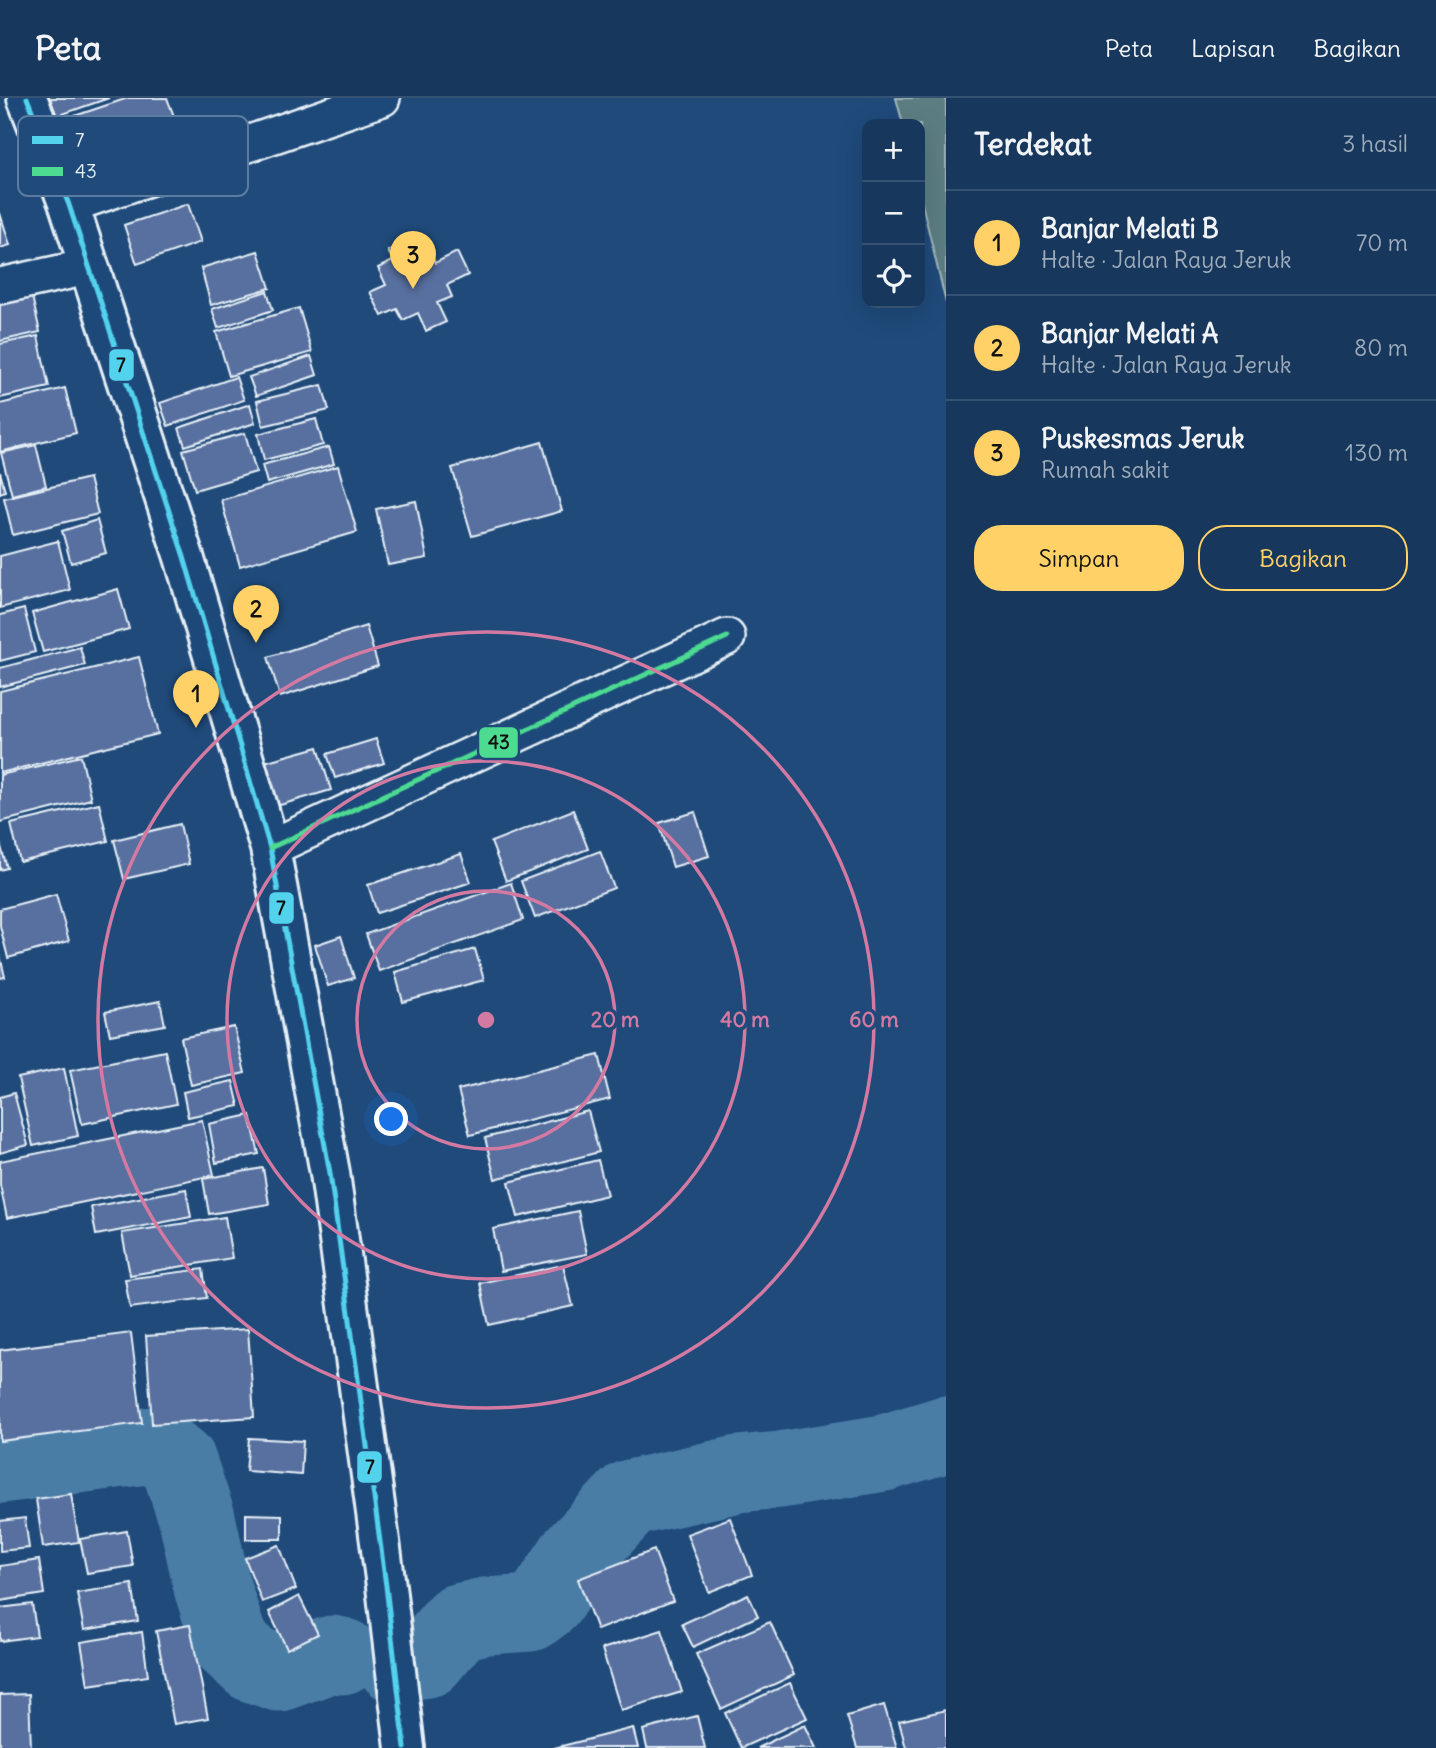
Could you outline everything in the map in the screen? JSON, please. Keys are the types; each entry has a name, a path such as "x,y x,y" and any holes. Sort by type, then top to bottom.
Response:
{"main road":[{"path":"27,98 34,116"},
{"path":"65,196 184,557 270,848 330,1173 386,1586 405,1748"}],"street":[{"path":"248,144 382,98"},
{"path":"69,205 95,196"},
{"path":"0,286 88,267"},
{"path":"270,848 727,637"}],"green space":[{"path":"896,98 946,98 946,303 925,216 925,119 902,119"}],"building":[{"path":"50,98 109,98 57,116"},
{"path":"128,98 167,98 174,116 75,116"},
{"path":"188,204 201,242 137,264 124,225"},
{"path":"0,213 10,245 0,248"},
{"path":"408,241 412,252 427,244 435,263 457,252 468,275 447,285 452,297 437,303 446,322 426,331 418,313 403,320 397,309 382,316 370,292 386,285 378,268 393,261 388,251"},
{"path":"258,251 270,288 211,305 201,268"},
{"path":"29,283 40,332 0,341 0,290"},
{"path":"267,291 273,310 218,328 212,309"},
{"path":"299,308 312,352 229,376 216,332"},
{"path":"38,336 49,387 0,398 0,344"},
{"path":"311,356 317,375 256,396 249,377"},
{"path":"236,377 244,400 168,426 160,403"},
{"path":"322,385 329,410 263,426 257,401"},
{"path":"65,388 76,433 0,452 0,404"},
{"path":"250,404 255,423 185,446 179,428"},
{"path":"316,419 323,445 264,460 258,434"},
{"path":"245,433 256,472 195,490 183,450"},
{"path":"542,442 562,511 472,536 452,468"},
{"path":"36,445 46,486 12,495 1,453"},
{"path":"329,447 334,464 267,483 262,465"},
{"path":"338,466 357,532 240,566 221,500"},
{"path":"0,472 5,491 0,493"},
{"path":"89,478 98,514 13,535 4,498"},
{"path":"416,501 427,558 388,565 376,509"},
{"path":"97,520 106,553 71,563 62,531"},
{"path":"58,541 70,590 0,608 0,556"},
{"path":"118,589 129,629 43,652 32,613"},
{"path":"24,609 35,652 0,661 0,615"},
{"path":"366,626 378,666 280,697 268,657"},
{"path":"80,647 85,665 0,687 0,668"},
{"path":"139,657 158,734 0,773 0,691"},
{"path":"376,739 384,763 335,778 327,754"},
{"path":"318,747 331,790 270,808 257,764"},
{"path":"81,756 91,799 0,822 0,775"},
{"path":"99,803 108,841 20,862 11,824"},
{"path":"573,810 588,849 506,881 491,842"},
{"path":"695,812 709,856 673,867 659,823"},
{"path":"180,824 189,864 124,879 114,840"},
{"path":"0,843 7,868 0,870"},
{"path":"600,851 614,888 535,918 521,881"},
{"path":"461,854 471,882 377,913 368,885"},
{"path":"511,883 523,920 379,971 366,934"},
{"path":"56,894 69,941 8,958 0,926 0,909"},
{"path":"341,936 354,978 328,986 315,945"},
{"path":"475,949 484,980 403,1002 395,972"},
{"path":"0,956 5,977 0,978"},
{"path":"160,1001 165,1025 110,1035 105,1012"},
{"path":"234,1027 245,1073 191,1085 181,1038"},
{"path":"165,1051 176,1104 82,1124 70,1070"},
{"path":"599,1055 610,1099 470,1135 458,1090"},
{"path":"64,1068 78,1136 33,1146 18,1078"},
{"path":"233,1081 239,1106 188,1117 183,1092"},
{"path":"14,1093 28,1145 0,1153 0,1097"},
{"path":"588,1111 599,1152 495,1179 485,1138"},
{"path":"250,1115 259,1154 216,1163 209,1124"},
{"path":"202,1120 214,1175 7,1218 0,1185 0,1161"},
{"path":"598,1160 607,1195 518,1217 509,1182"},
{"path":"263,1168 269,1204 209,1214 203,1179"},
{"path":"186,1189 191,1217 96,1235 91,1207"},
{"path":"578,1211 587,1254 501,1271 493,1229"},
{"path":"225,1217 232,1258 130,1275 122,1233"},
{"path":"563,1265 573,1306 489,1325 480,1283"},
{"path":"203,1269 207,1298 130,1308 125,1279"},
{"path":"248,1329 254,1417 152,1424 146,1336"},
{"path":"131,1333 142,1423 0,1441 0,1350"},
{"path":"249,1438 303,1441 301,1475 246,1471"},
{"path":"71,1494 79,1542 43,1547 36,1499"},
{"path":"246,1514 282,1515 282,1539 246,1539"},
{"path":"25,1518 29,1548 0,1551 0,1521"},
{"path":"730,1518 752,1575 709,1592 687,1534"},
{"path":"127,1531 133,1566 87,1573 80,1539"},
{"path":"279,1545 296,1589 262,1602 245,1558"},
{"path":"654,1550 673,1601 597,1630 578,1579"},
{"path":"39,1560 44,1594 0,1601 0,1566"},
{"path":"132,1584 138,1621 84,1630 77,1593"},
{"path":"748,1594 758,1616 693,1647 682,1624"},
{"path":"299,1596 318,1634 287,1649 269,1612"},
{"path":"32,1604 37,1636 0,1641 0,1608"},
{"path":"770,1622 794,1675 721,1709 696,1654"},
{"path":"190,1625 208,1718 174,1724 156,1631"},
{"path":"662,1630 682,1692 621,1710 602,1649"},
{"path":"142,1632 148,1676 88,1685 81,1642"},
{"path":"790,1683 807,1718 741,1748 725,1713"},
{"path":"29,1694 31,1748 0,1748 0,1695"},
{"path":"884,1705 897,1748 857,1748 847,1716"},
{"path":"946,1710 946,1748 906,1748 899,1721"},
{"path":"697,1716 705,1748 647,1748 643,1730"},
{"path":"805,1725 816,1748 757,1748"},
{"path":"633,1728 638,1748 554,1748"}],"waterway":[{"path":"395,1664 427,1659 458,1622 486,1616 530,1613 546,1601 577,1554 630,1498 738,1474 884,1453 946,1434"},
{"path":"0,1465 154,1445 178,1462 197,1518 212,1587 230,1643 253,1664 279,1673 332,1654 342,1656"}],"transit line":[{"name":"7","path":"27,98 34,116"},
{"name":"7","path":"65,196 184,557 270,848 330,1173 386,1586 405,1748"},
{"name":"43","path":"270,848 727,637"}],"place":[{"name":"Puskesmas Jeruk","path":"413,289"},
{"name":"Banjar Melati A","path":"256,643"},
{"name":"Banjar Melati B","path":"196,728"}]}
